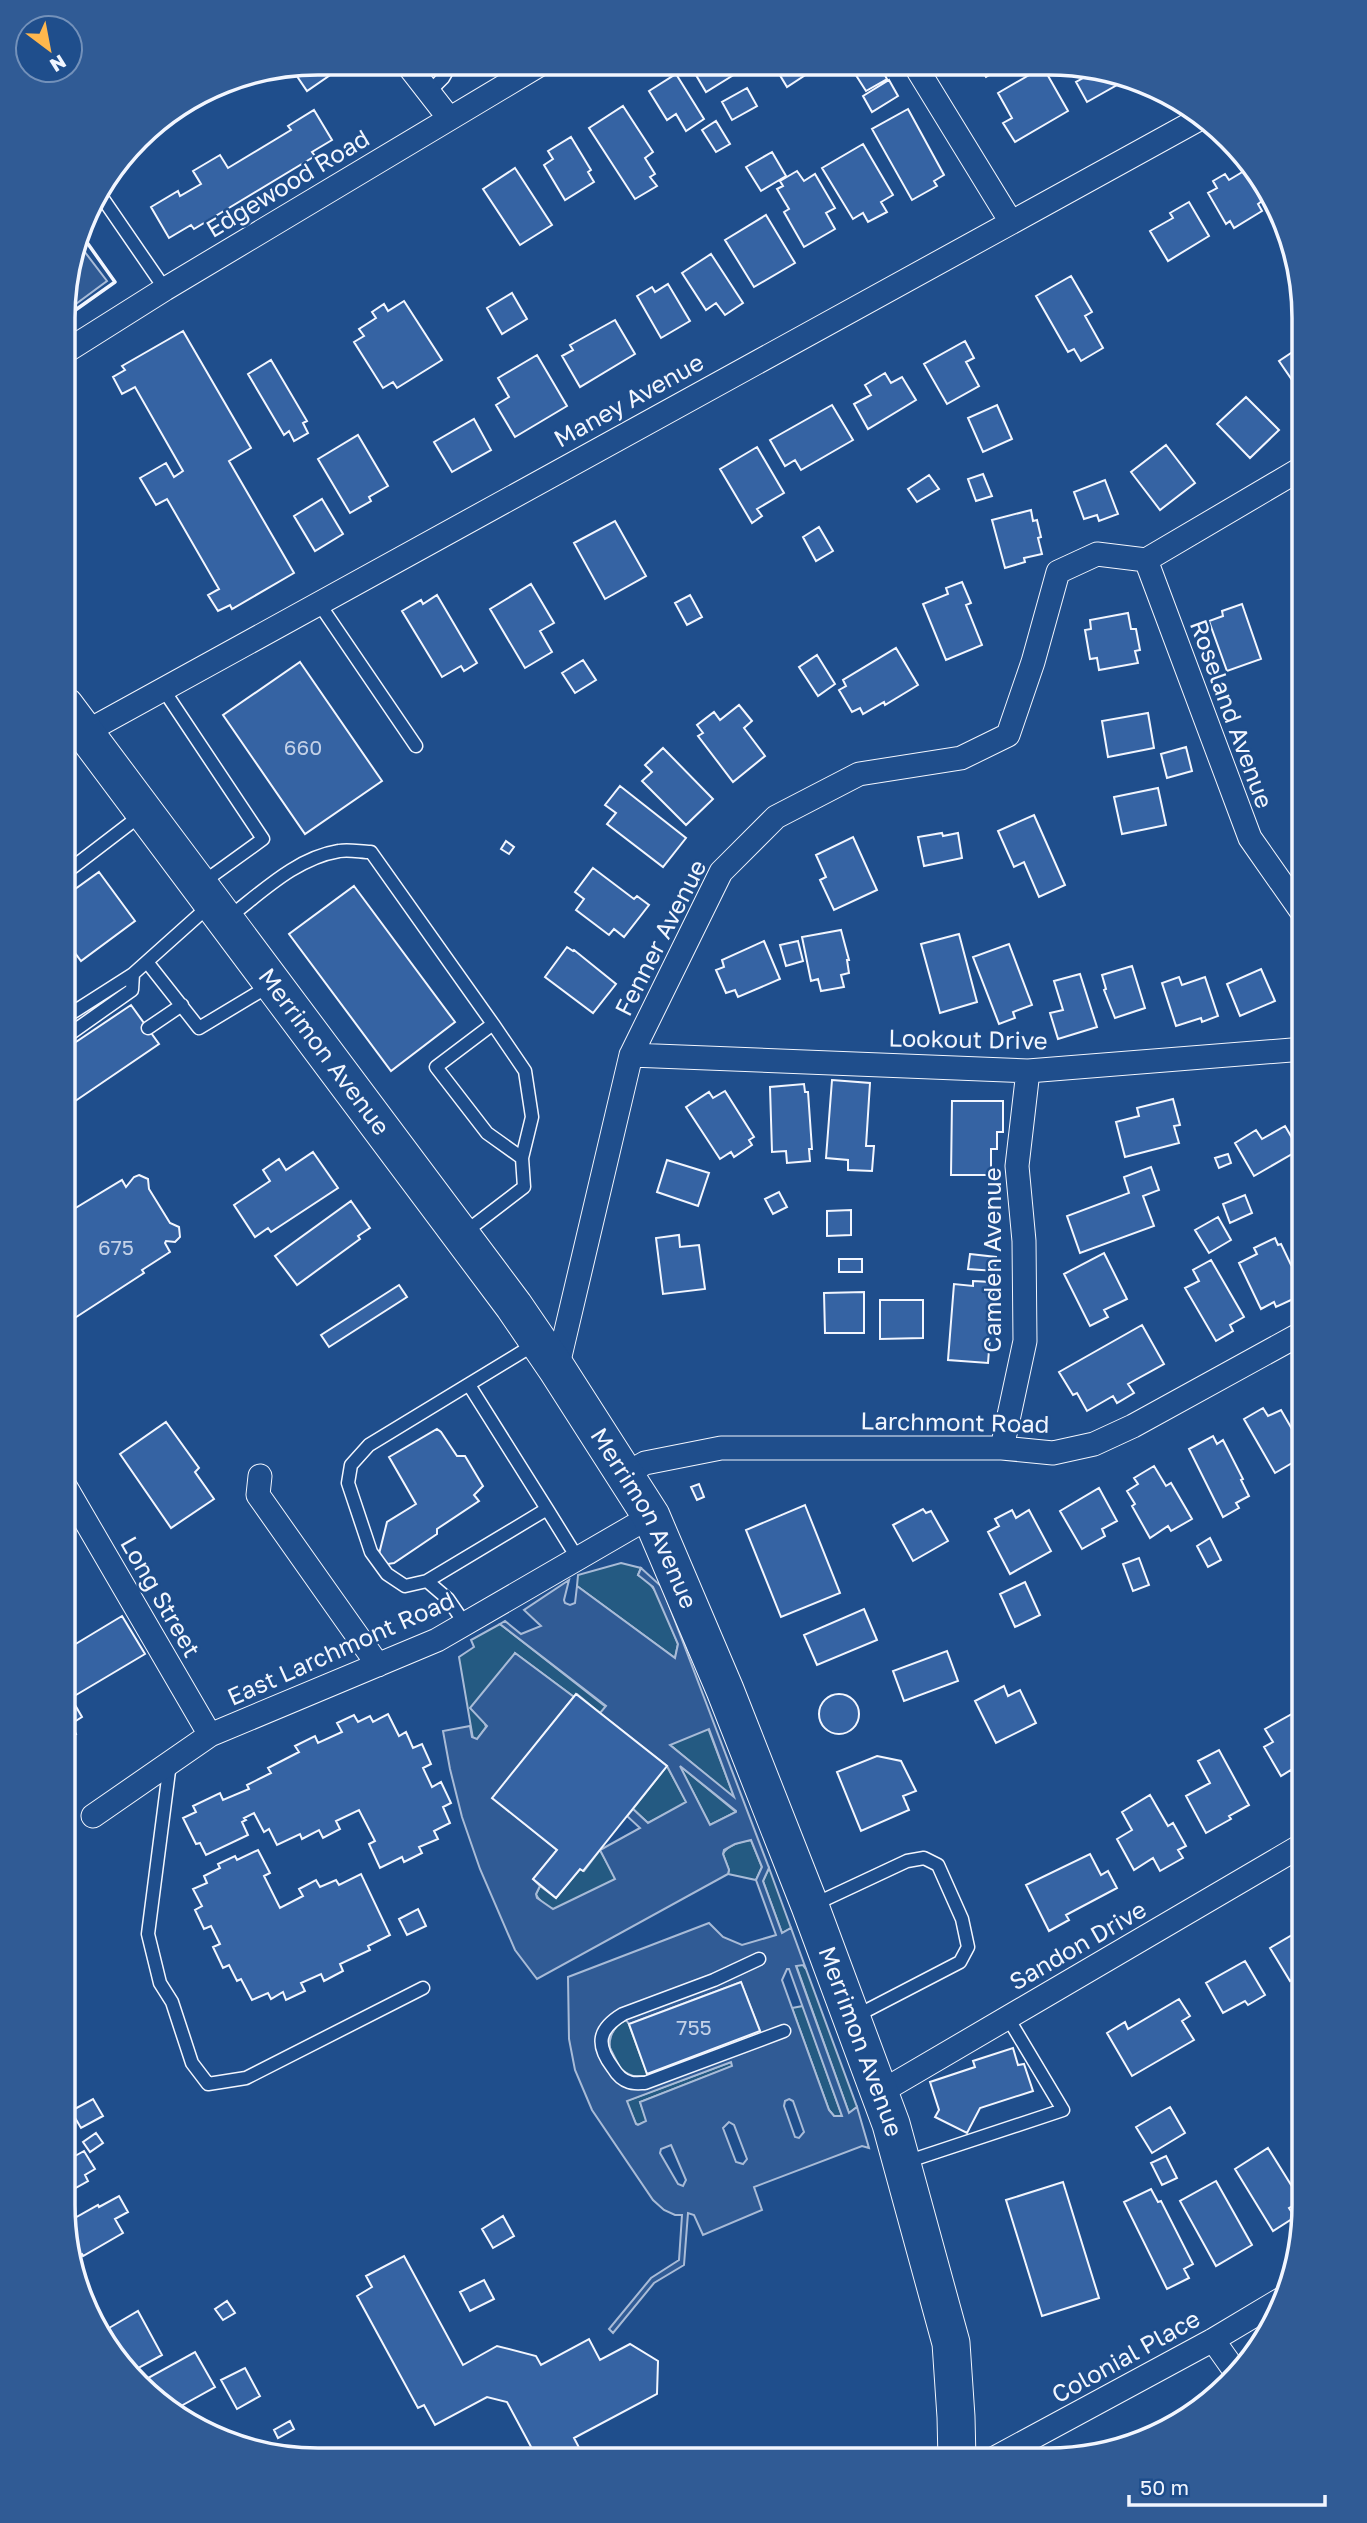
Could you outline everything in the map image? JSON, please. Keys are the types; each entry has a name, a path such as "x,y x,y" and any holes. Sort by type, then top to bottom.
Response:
{"main road":[{"name":"Merrimon Avenue","path":"75,720 548,1355 651,1516 715,1667 810,1906 879,2093 902,2164 951,2343 956,2448"}],"street":[{"path":"921,75 1011,222"},
{"path":"416,76 449,118"},
{"name":"Edgewood Road","path":"75,346 521,76"},
{"name":"Maney Avenue","path":"75,719 163,689 1192,123"},
{"path":"1146,560 1292,474"},
{"name":"Fenner Avenue","path":"548,1355 631,1055 721,872 776,817 859,774 961,758 1008,735 1033,662 1058,572 1097,554 1146,560"},
{"name":"Roseland Avenue","path":"1146,560 1250,838 1292,897"},
{"name":"Lookout Drive","path":"631,1055 1028,1071 1292,1050"},
{"name":"Camden Avenue","path":"1002,1448 1025,1341 1024,1241 1017,1166 1028,1071"},
{"name":"Larchmont Road","path":"624,1475 645,1463 721,1448 1002,1448 1053,1453 1094,1444 1133,1426 1291,1339"},
{"path":"260,1476 258,1495 378,1665"},
{"name":"Long Street","path":"75,1503 210,1735"},
{"name":"East Larchmont Road","path":"93,1816 210,1735 438,1640 651,1516"},
{"name":"Sandon Drive","path":"879,2093 1291,1852"},
{"name":"Colonial Place","path":"1013,2448 1213,2340 1269,2306"},
{"path":"1213,2340 1230,2365"}],"lane":[{"path":"429,92 444,76"},
{"path":"105,201 165,289"},
{"path":"318,602 416,746"},
{"path":"75,1011 134,974 148,962 212,903 263,839 163,689"},
{"path":"75,865 144,812"},
{"path":"212,903 286,873 315,857 342,850 371,852 494,1024 524,1071 532,1117 522,1158 524,1187 460,1236"},
{"path":"148,962 199,1028 272,984"},
{"path":"75,1030 132,990 134,974"},
{"path":"148,1028 181,1005"},
{"path":"494,1024 436,1067 487,1133 522,1158"},
{"path":"547,1508 427,1581 404,1586 387,1574 371,1552 348,1483 351,1465 369,1445 469,1385 548,1355"},
{"path":"469,1385 578,1559"},
{"path":"427,1581 448,1599 465,1624"},
{"path":"170,1763 148,1934 160,1983 172,2002 192,2063 208,2084 246,2078 423,1987"},
{"path":"810,1906 908,1861 924,1857 938,1865 962,1919 968,1947 960,1962 852,2018"},
{"path":"759,1959 715,1980 623,2014 610,2022 603,2031 603,2053 618,2075 629,2082 645,2083 784,2031"},
{"path":"902,2164 1063,2110 1008,2018"}],"shaded area":[{"path":"85,252 107,281 76,304"},
{"path":"621,1563 641,1568 638,1575 648,1581 658,1595 678,1644 675,1658 577,1586 578,1575"},
{"path":"641,1568 662,1587 769,1868 763,1881 782,1933 791,1928 806,1969 803,1965 796,1966 849,2113 857,2107 869,2148 862,2146 754,2187 762,2210 703,2235 694,2215 688,2213 684,2265 654,2283 613,2333 609,2329 651,2278 679,2260 682,2215 664,2210 653,2200 592,2110 575,2070 569,2039 568,1977 709,1923 723,1937 742,1945 776,1935 756,1880 762,1867 751,1840 735,1844 724,1850 723,1854 728,1874 537,1979 515,1950 480,1869 462,1817 443,1731 470,1726 472,1737 477,1739 487,1726 470,1708 515,1653 574,1697 493,1798 557,1850 533,1879 540,1886 537,1898 553,1909 615,1879 600,1850 640,1828 627,1816 633,1809 648,1823 686,1802 667,1766 600,1713 606,1706 500,1624 505,1621 521,1634 541,1626 524,1610 569,1580 565,1603 575,1603 577,1586 675,1658 678,1644 653,1587 638,1575","holes":["709,1729 734,1797 670,1745","680,1766 736,1811 710,1825","787,1969 842,2116 834,2116 829,2110 782,1980","741,1982 760,2031 647,2074 648,2076 631,2076 621,2070 609,2046 609,2037 619,2023 626,2020 629,2024","731,2062 732,2066 640,2102 646,2121 636,2124 627,2101","785,2101 793,2101 804,2132 799,2138 795,2137 784,2106","729,2122 734,2125 747,2159 743,2164 736,2162 723,2128","671,2145 686,2180 683,2186 678,2184 660,2153 661,2149"]},
{"path":"500,1624 606,1707 600,1713 577,1694 574,1697 515,1653 486,1727 477,1739 473,1739 459,1657 474,1647 471,1640"},
{"path":"708,1728 735,1799 669,1744"},
{"path":"679,1765 736,1812 710,1825"},
{"path":"667,1766 687,1803 648,1823 633,1809"},
{"path":"751,1840 762,1867 756,1880 728,1874 723,1854 725,1851 735,1844"},
{"path":"600,1850 616,1879 556,1910 539,1899 536,1894 540,1886 556,1898 580,1869 584,1871"},
{"path":"769,1868 791,1928 782,1933 763,1881"},
{"path":"796,1965 803,1965 806,1969 857,2107 849,2113"},
{"path":"803,2006 842,2116 834,2116 829,2110 792,2008"},
{"path":"627,2019 648,2076 636,2077 626,2073 612,2057 611,2036"},
{"path":"731,2062 733,2066 640,2102 647,2121 636,2124 626,2101"}],"building":[{"path":"677,75 704,119 686,131 676,114 667,120 649,91"},
{"path":"696,75 733,75 706,92"},
{"path":"780,75 805,75 787,87"},
{"path":"856,75 885,75 887,79 866,91"},
{"path":"1029,75 1048,75 1068,111 1015,142 1003,123 1012,118 998,93"},
{"path":"329,76 307,91 297,77"},
{"path":"1084,78 1116,85 1087,102 1076,82"},
{"path":"889,80 898,96 872,112 863,96"},
{"path":"747,88 757,106 732,120 722,102"},
{"path":"623,106 653,152 645,158 655,174 650,177 657,186 635,199 589,128"},
{"path":"908,109 944,175 934,181 937,186 912,200 872,129"},
{"path":"314,110 332,140 312,152 315,156 194,229 191,225 169,238 151,207 178,191 180,196 201,184 193,171 220,155 228,168 291,130 288,126"},
{"path":"716,121 730,144 716,152 702,130"},
{"path":"571,137 591,170 588,172 594,182 565,200 544,165 553,159 548,151"},
{"path":"863,144 893,195 881,202 887,212 868,222 863,213 853,219 822,168"},
{"path":"772,152 786,176 761,191 746,167"},
{"path":"515,168 552,225 520,245 483,189"},
{"path":"797,171 804,181 815,174 835,208 826,213 835,229 804,247 784,212 789,209 777,189 783,186 780,181"},
{"path":"1242,172 1262,201 1258,204 1262,211 1234,228 1230,221 1226,224 1208,193 1217,188 1213,181 1225,174 1229,180"},
{"path":"1189,202 1209,236 1168,261 1150,231 1173,218 1170,213"},
{"path":"766,215 795,263 754,287 725,240"},
{"path":"711,254 743,303 725,315 716,303 706,310 682,273"},
{"path":"1071,276 1092,312 1085,316 1103,348 1081,361 1074,349 1068,352 1036,296"},
{"path":"668,284 690,321 661,338 637,296 652,287 655,292"},
{"path":"512,293 527,319 502,334 487,308"},
{"path":"404,301 442,360 397,388 393,382 383,388 354,342 364,336 359,329 376,318 372,312 384,304 388,311"},
{"path":"615,320 635,354 580,387 562,356 573,350 570,345"},
{"path":"183,331 251,448 229,461 294,573 232,609 230,605 218,611 208,595 219,589 167,499 156,505 140,478 166,463 174,477 183,471 135,387 122,394 113,377 125,370 122,366"},
{"path":"965,341 974,358 966,362 979,386 947,404 924,364"},
{"path":"1292,352 1292,380 1279,361"},
{"path":"537,355 567,406 515,437 496,405 509,397 498,378"},
{"path":"271,360 307,421 303,423 308,433 294,441 289,431 284,435 248,374"},
{"path":"885,373 891,383 902,377 916,400 868,429 854,404 871,395 865,385"},
{"path":"1246,397 1279,430 1250,458 1217,424"},
{"path":"832,405 853,440 801,470 795,460 785,466 770,440"},
{"path":"997,405 1012,439 983,452 968,418"},
{"path":"474,419 491,450 452,472 434,442"},
{"path":"358,435 388,486 369,497 371,501 350,513 318,459"},
{"path":"1166,445 1195,483 1160,510 1131,472"},
{"path":"757,447 784,493 757,509 762,516 752,523 720,469"},
{"path":"983,474 992,496 976,501 968,479"},
{"path":"929,475 939,489 917,502 908,489"},
{"path":"1105,480 1118,514 1099,521 1097,515 1084,519 1074,492"},
{"path":"322,499 343,534 315,551 294,516"},
{"path":"1031,510 1033,521 1037,520 1042,554 1024,558 1025,562 1005,568 992,520"},
{"path":"615,521 646,576 605,599 574,543"},
{"path":"819,527 833,551 816,561 803,537"},
{"path":"962,582 971,603 966,605 982,645 946,660 923,604 948,594 946,588"},
{"path":"531,584 554,623 540,631 552,652 525,668 490,609"},
{"path":"437,595 477,663 464,671 461,666 442,677 402,611 421,600 423,604"},
{"path":"690,595 702,617 687,625 675,603"},
{"path":"1242,604 1261,659 1227,671 1209,621 1223,616 1222,611"},
{"path":"1128,613 1131,629 1136,629 1140,650 1135,651 1138,663 1099,670 1097,658 1090,659 1085,630 1091,629 1090,620"},
{"path":"896,648 918,685 885,705 884,702 863,714 860,708 852,712 839,690 846,686 843,680"},
{"path":"817,655 835,684 818,696 799,667"},
{"path":"583,660 596,680 575,693 562,673"},
{"path":"300,662 382,781 305,834 223,715"},
{"path":"739,705 752,721 744,728 765,756 733,782 698,736 703,733 697,725 714,712 720,720"},
{"path":"1148,713 1154,748 1108,757 1102,721"},
{"path":"1186,747 1192,771 1167,778 1161,754"},
{"path":"663,748 713,799 686,825 642,781 652,772 645,765"},
{"path":"620,786 686,838 663,867 607,824 616,813 605,805"},
{"path":"1158,788 1166,825 1122,834 1114,797"},
{"path":"1034,815 1065,885 1039,897 1024,862 1014,867 998,831"},
{"path":"942,833 943,836 958,833 962,858 924,866 918,837"},
{"path":"853,837 877,890 834,910 820,880 826,877 816,855"},
{"path":"506,841 514,847 509,854 501,849"},
{"path":"593,868 634,899 637,896 649,905 624,937 614,929 609,935 576,910 584,899 575,892"},
{"path":"99,872 135,921 81,961 75,953 75,889"},
{"path":"354,886 455,1022 391,1071 289,934"},
{"path":"841,930 849,960 849,973 841,975 844,987 821,991 818,979 811,981 802,937"},
{"path":"959,934 977,1002 940,1013 921,944"},
{"path":"764,941 780,979 738,997 735,990 726,993 716,970 724,967 722,960"},
{"path":"798,941 803,961 786,966 780,945"},
{"path":"1009,944 1032,1005 1013,1012 1015,1018 999,1024 973,957"},
{"path":"567,947 616,984 593,1013 545,977"},
{"path":"1132,966 1145,1008 1115,1018 1104,990 1106,989 1102,975"},
{"path":"1261,969 1275,1001 1240,1016 1227,984"},
{"path":"1080,974 1097,1027 1058,1039 1050,1013 1063,1010 1054,981"},
{"path":"1179,977 1182,985 1205,977 1218,1016 1202,1022 1201,1018 1176,1026 1162,983"},
{"path":"131,1005 159,1044 75,1101 75,1043"},
{"path":"832,1080 870,1083 866,1146 874,1146 872,1171 848,1170 848,1160 826,1158"},
{"path":"804,1084 805,1092 808,1092 812,1149 809,1149 810,1161 787,1163 786,1151 772,1152 770,1087"},
{"path":"725,1091 754,1137 749,1140 752,1145 734,1157 731,1152 720,1159 686,1107 709,1092 713,1098"},
{"path":"1173,1099 1180,1125 1174,1126 1179,1143 1125,1157 1116,1122 1139,1116 1137,1108"},
{"path":"952,1101 1003,1101 1003,1132 997,1132 997,1149 991,1149 991,1175 951,1175"},
{"path":"1285,1126 1292,1137 1292,1154 1254,1176 1235,1143 1256,1130 1262,1139"},
{"path":"313,1152 338,1188 271,1232 268,1228 255,1237 234,1205 270,1181 263,1170 279,1159 286,1170"},
{"path":"1228,1154 1231,1163 1219,1168 1215,1158"},
{"path":"667,1160 709,1173 698,1206 657,1192"},
{"path":"1151,1167 1159,1190 1143,1196 1154,1226 1080,1253 1067,1216 1129,1193 1124,1177"},
{"path":"139,1175 148,1179 149,1189 170,1223 179,1227 180,1237 175,1242 166,1241 170,1252 142,1270 144,1273 75,1318 75,1208 122,1180 126,1187"},
{"path":"779,1192 787,1207 773,1214 765,1199"},
{"path":"1245,1195 1252,1213 1230,1223 1223,1204"},
{"path":"351,1201 370,1228 358,1236 360,1239 297,1285 275,1256"},
{"path":"851,1210 851,1235 827,1236 827,1211"},
{"path":"1218,1217 1231,1240 1209,1253 1195,1230"},
{"path":"679,1235 680,1247 699,1245 705,1289 663,1294 656,1238"},
{"path":"1275,1238 1278,1245 1281,1244 1292,1265 1291,1300 1276,1307 1274,1302 1261,1309 1239,1263 1257,1254 1254,1248"},
{"path":"1104,1253 1127,1299 1104,1310 1108,1317 1090,1326 1064,1274"},
{"path":"970,1254 996,1257 995,1271 968,1269"},
{"path":"839,1259 862,1259 862,1272 839,1272"},
{"path":"1211,1260 1244,1317 1230,1325 1233,1331 1216,1341 1185,1288 1199,1281 1193,1270"},
{"path":"973,1281 991,1282 990,1287 994,1287 988,1363 948,1360 954,1284 973,1286"},
{"path":"399,1285 407,1297 329,1347 321,1335"},
{"path":"864,1292 864,1333 825,1333 824,1293"},
{"path":"880,1300 923,1300 923,1338 880,1339"},
{"path":"1142,1325 1164,1364 1128,1384 1134,1393 1117,1403 1113,1396 1087,1411 1077,1393 1073,1395 1059,1372"},
{"path":"1263,1408 1268,1416 1281,1410 1291,1428 1291,1463 1275,1473 1244,1419"},
{"path":"166,1422 199,1468 195,1472 214,1499 171,1528 120,1454"},
{"path":"437,1429 457,1456 465,1456 483,1486 474,1495 479,1501 437,1529 437,1534 394,1563 388,1564 381,1560 379,1554 387,1522 416,1504 389,1457"},
{"path":"1213,1436 1217,1444 1223,1440 1249,1496 1236,1503 1239,1508 1223,1517 1189,1449"},
{"path":"1154,1466 1166,1486 1171,1483 1192,1519 1171,1531 1168,1526 1150,1538 1132,1506 1135,1504 1127,1491 1138,1484 1134,1478"},
{"path":"699,1484 704,1497 697,1500 691,1487"},
{"path":"1099,1488 1117,1521 1102,1529 1105,1536 1082,1549 1060,1511"},
{"path":"805,1505 840,1593 781,1617 746,1530"},
{"path":"923,1509 926,1513 931,1511 948,1541 913,1561 893,1525"},
{"path":"1012,1510 1016,1518 1029,1510 1051,1551 1010,1574 988,1532 999,1526 995,1519"},
{"path":"1210,1538 1221,1560 1208,1567 1197,1546"},
{"path":"1139,1558 1149,1585 1133,1591 1123,1564"},
{"path":"1025,1582 1040,1615 1015,1627 1000,1594"},
{"path":"864,1609 877,1640 817,1665 804,1635"},
{"path":"122,1616 145,1654 75,1696 75,1644"},
{"path":"947,1651 958,1681 904,1701 893,1671"},
{"path":"1004,1686 1008,1696 1020,1690 1036,1723 996,1743 975,1701"},
{"path":"576,1694 667,1766 583,1871 580,1869 556,1898 533,1879 557,1850 492,1798"},
{"path":"839,1694 847,1695 853,1700 858,1706 858,1722 853,1728 847,1733 839,1734 831,1733 825,1728 820,1722 819,1714 820,1706 825,1700 831,1695"},
{"path":"75,1705 82,1717 75,1721"},
{"path":"388,1714 399,1736 406,1732 413,1748 422,1744 431,1764 423,1768 432,1787 441,1782 451,1803 443,1807 450,1823 434,1831 438,1839 419,1847 422,1853 404,1862 402,1857 380,1868 369,1844 375,1841 359,1810 336,1821 340,1829 323,1838 319,1830 302,1839 300,1834 277,1845 269,1829 264,1832 254,1813 242,1822 248,1835 206,1855 200,1843 196,1844 183,1818 196,1812 193,1806 220,1793 223,1800 249,1789 247,1785 271,1773 268,1768 299,1752 295,1746 315,1736 318,1743 342,1732 337,1723 354,1715 358,1722 370,1716 373,1722"},
{"path":"1291,1714 1291,1770 1281,1776 1264,1747 1273,1742 1265,1729"},
{"path":"1219,1750 1249,1805 1206,1833 1186,1796 1210,1783 1198,1761"},
{"path":"877,1756 901,1761 916,1791 903,1796 909,1810 861,1831 837,1772"},
{"path":"1150,1795 1168,1826 1173,1823 1186,1846 1178,1850 1183,1858 1160,1871 1153,1858 1134,1870 1117,1839 1132,1830 1122,1812"},
{"path":"258,1850 270,1873 264,1876 280,1908 303,1896 299,1889 316,1880 320,1887 336,1880 339,1885 361,1874 390,1935 368,1946 370,1950 340,1964 343,1971 324,1981 321,1974 301,1983 305,1991 286,2000 283,1992 271,1999 268,1993 252,2000 241,1979 237,1981 229,1965 223,1968 213,1947 220,1944 211,1926 204,1929 195,1910 202,1906 193,1889 207,1883 204,1876 220,1868 218,1864 235,1856 237,1860"},
{"path":"1090,1854 1101,1875 1108,1871 1117,1888 1066,1915 1069,1920 1049,1931 1026,1885"},
{"path":"418,1909 426,1926 407,1935 399,1919"},
{"path":"1291,1936 1290,1981 1270,1948"},
{"path":"1245,1961 1265,1995 1248,2005 1245,2001 1223,2013 1206,1983"},
{"path":"741,1982 760,2031 647,2074 629,2024"},
{"path":"1179,1999 1190,2016 1182,2021 1194,2040 1132,2076 1107,2033 1125,2022 1128,2029"},
{"path":"1013,2048 1018,2065 1024,2064 1033,2091 980,2108 967,2133 935,2117 939,2110 930,2082 975,2067 973,2061"},
{"path":"93,2099 103,2116 81,2128 75,2118 75,2109"},
{"path":"1170,2107 1185,2133 1152,2153 1136,2127"},
{"path":"96,2133 103,2143 90,2152 83,2142"},
{"path":"1268,2148 1291,2185 1291,2220 1273,2231 1235,2169"},
{"path":"84,2151 95,2169 85,2175 88,2181 75,2188 75,2156"},
{"path":"1166,2156 1177,2178 1162,2185 1151,2163"},
{"path":"1216,2181 1252,2245 1216,2266 1180,2201"},
{"path":"1063,2182 1099,2298 1042,2316 1006,2200"},
{"path":"1151,2189 1158,2202 1161,2201 1193,2264 1184,2269 1189,2278 1167,2289 1124,2202"},
{"path":"119,2196 128,2212 115,2219 123,2233 83,2256 80,2252 76,2217 98,2205 99,2207"},
{"path":"503,2216 514,2236 493,2248 482,2229"},
{"path":"404,2256 463,2365 497,2346 536,2356 541,2365 589,2339 600,2360 630,2344 658,2361 657,2394 574,2438 579,2448 532,2448 507,2402 487,2397 435,2425 424,2405 418,2408 357,2296 372,2287 366,2276"},
{"path":"484,2280 494,2299 470,2311 460,2292"},
{"path":"227,2301 235,2313 223,2320 215,2309"},
{"path":"138,2311 162,2355 139,2368 109,2328"},
{"path":"195,2352 215,2387 182,2405 149,2378"},
{"path":"245,2368 260,2396 237,2409 221,2380"},
{"path":"290,2421 294,2429 278,2438 274,2430"}],"wall":[{"path":"76,310 115,282 87,243"}]}
